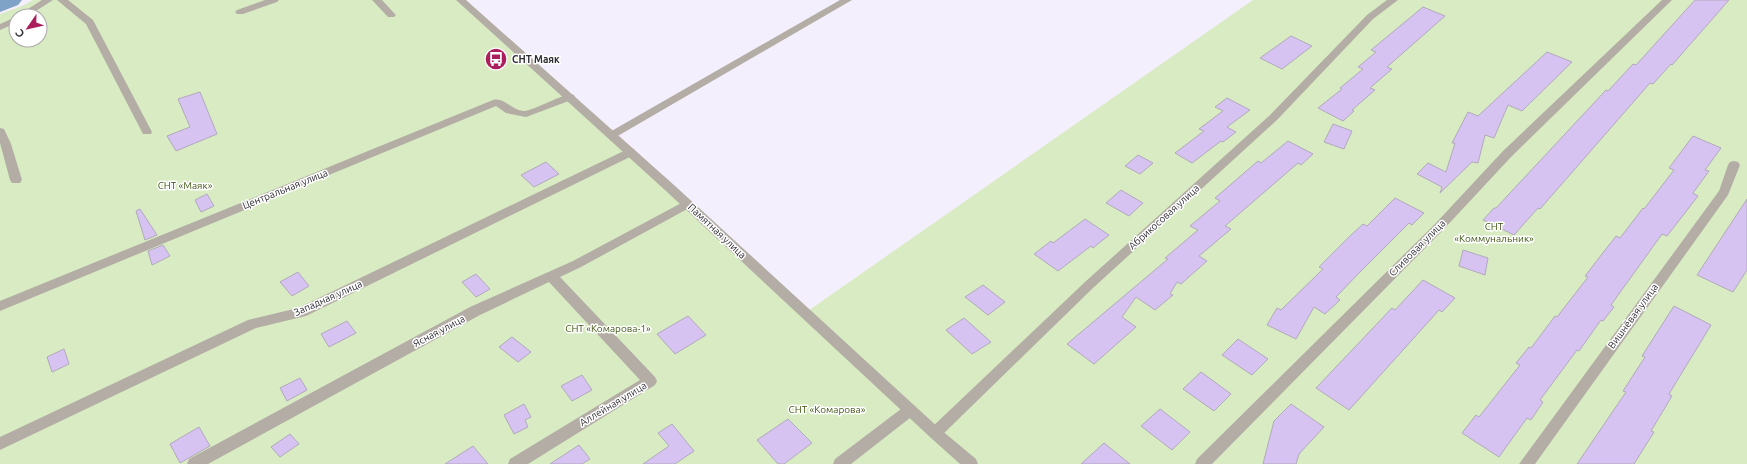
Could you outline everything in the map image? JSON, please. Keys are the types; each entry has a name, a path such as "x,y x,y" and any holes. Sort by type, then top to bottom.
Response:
{"street":[{"path":"35,8 48,0"},
{"path":"62,0 90,22 147,132"},
{"path":"240,12 274,0"},
{"path":"377,0 391,15"},
{"name":"Памятная улица","path":"461,0 612,135 935,433 971,464"},
{"path":"612,135 847,0"},
{"name":"Абрикосовая улица","path":"935,433 1089,285 1273,118 1370,17 1392,0"},
{"name":"Сливовая улица","path":"1202,464 1433,232 1507,154 1667,0"},
{"name":"Центральная улица","path":"0,306 496,102 510,111 526,114 570,97"},
{"path":"0,131 6,144 16,180"},
{"name":"Западная улица","path":"0,444 253,324 301,312 630,152"},
{"name":"Вишнёвая улица","path":"1526,464 1724,192 1734,165"},
{"name":"Ясная улица","path":"194,464 475,311 577,264 687,204"},
{"name":"Аллейная улица","path":"515,464 650,381 551,276"},
{"path":"840,464 910,410"}],"green space":[{"path":"33,0 461,0 805,313 1253,0 1747,0 1747,464 0,464 0,14 8,11 8,48 48,48 48,8 16,8"}],"building":[{"path":"1695,0 1729,0 1672,65 1671,64 1653,84 1650,83 1540,209 1538,208 1514,235 1483,220 1606,90 1608,91 1633,64 1636,65"},
{"path":"1423,7 1445,16 1387,67 1392,69 1370,88 1375,90 1352,110 1354,111 1343,121 1318,108 1342,89 1340,88 1363,69 1358,67 1376,52 1371,50"},
{"path":"1291,36 1312,46 1282,69 1260,58"},
{"path":"1547,52 1572,62 1522,111 1508,105 1494,138 1485,135 1478,163 1472,162 1440,193 1442,187 1417,174 1428,163 1446,172 1455,143 1452,143 1468,112 1478,116"},
{"path":"200,92 217,134 176,151 167,136 190,127 178,99"},
{"path":"1227,98 1250,110 1227,127 1236,132 1223,142 1221,141 1192,163 1175,153 1204,131 1199,129 1223,111 1215,107"},
{"path":"1333,124 1352,131 1344,149 1324,142"},
{"path":"1693,136 1721,148 1705,170 1709,171 1693,193 1698,196 1667,236 1662,234 1611,305 1614,307 1603,321 1601,320 1579,351 1577,350 1540,400 1543,402 1531,420 1527,418 1499,457 1462,433 1476,415 1479,417 1520,365 1516,363 1529,347 1531,348 1555,316 1557,317 1588,277 1585,276 1616,236 1620,238 1643,208 1644,209 1674,170 1669,168"},
{"path":"1288,141 1313,154 1301,165 1298,163 1225,226 1231,229 1199,256 1207,261 1181,284 1177,282 1170,294 1173,295 1155,310 1136,297 1122,317 1136,327 1094,364 1067,344 1168,259 1165,258 1198,230 1190,226 1220,201 1215,198 1258,161 1261,163"},
{"path":"1138,155 1153,163 1140,174 1125,166"},
{"path":"546,162 559,174 534,187 521,175"},
{"path":"1121,190 1143,203 1129,216 1106,203"},
{"path":"207,194 214,206 201,212 195,200"},
{"path":"1395,198 1424,213 1412,225 1409,223 1362,270 1336,297 1340,300 1325,314 1314,307 1296,339 1267,325 1277,308 1281,310 1323,269 1319,267 1350,236 1363,224 1367,226"},
{"path":"1747,199 1747,270 1733,292 1697,275"},
{"path":"140,209 157,235 145,240 136,211"},
{"path":"1085,219 1109,235 1093,248 1091,246 1058,271 1034,254 1051,241 1053,243"},
{"path":"163,245 170,256 152,265 148,251"},
{"path":"1463,250 1488,258 1485,275 1459,266"},
{"path":"298,272 309,286 292,296 280,282"},
{"path":"476,274 490,289 476,297 462,282"},
{"path":"1423,280 1455,298 1442,312 1439,310 1349,410 1316,388 1392,308 1395,310"},
{"path":"983,285 1005,302 988,315 965,297"},
{"path":"1674,306 1711,325 1669,394 1672,396 1651,431 1654,432 1634,464 1577,464 1626,392 1623,391 1645,357 1642,356"},
{"path":"688,316 706,335 675,354 657,334"},
{"path":"964,318 991,342 972,354 946,330"},
{"path":"347,321 356,333 329,347 321,334"},
{"path":"512,337 531,352 518,362 499,347"},
{"path":"1238,339 1268,359 1252,375 1222,355"},
{"path":"64,349 69,364 52,372 47,357"},
{"path":"1201,372 1231,394 1214,411 1183,389"},
{"path":"582,375 592,390 572,401 561,386"},
{"path":"300,378 307,390 287,401 280,388"},
{"path":"524,404 531,417 525,420 528,427 514,434 504,415"},
{"path":"1291,404 1324,427 1299,454 1296,464 1263,464 1274,421"},
{"path":"1160,409 1190,432 1172,450 1141,426"},
{"path":"788,419 812,443 784,464 778,464 757,440"},
{"path":"672,424 694,451 675,464 643,464 669,446 658,433"},
{"path":"199,427 210,446 180,463 170,444"},
{"path":"290,434 299,444 280,457 271,447"},
{"path":"1104,443 1130,464 1081,464"},
{"path":"579,445 590,459 582,464 550,464"},
{"path":"473,446 488,464 445,464"}],"waterway":[{"path":"0,5 10,0"}],"place":[{"name":"СНТ Маяк","path":"496,59"}],"park label":[{"name":"СНТ «Маяк»","path":"185,185"},
{"name":"СНТ «Коммунальник»","path":"1494,232"},
{"name":"СНТ «Комарова-1»","path":"608,328"},
{"name":"СНТ «Комарова»","path":"827,409"}]}
